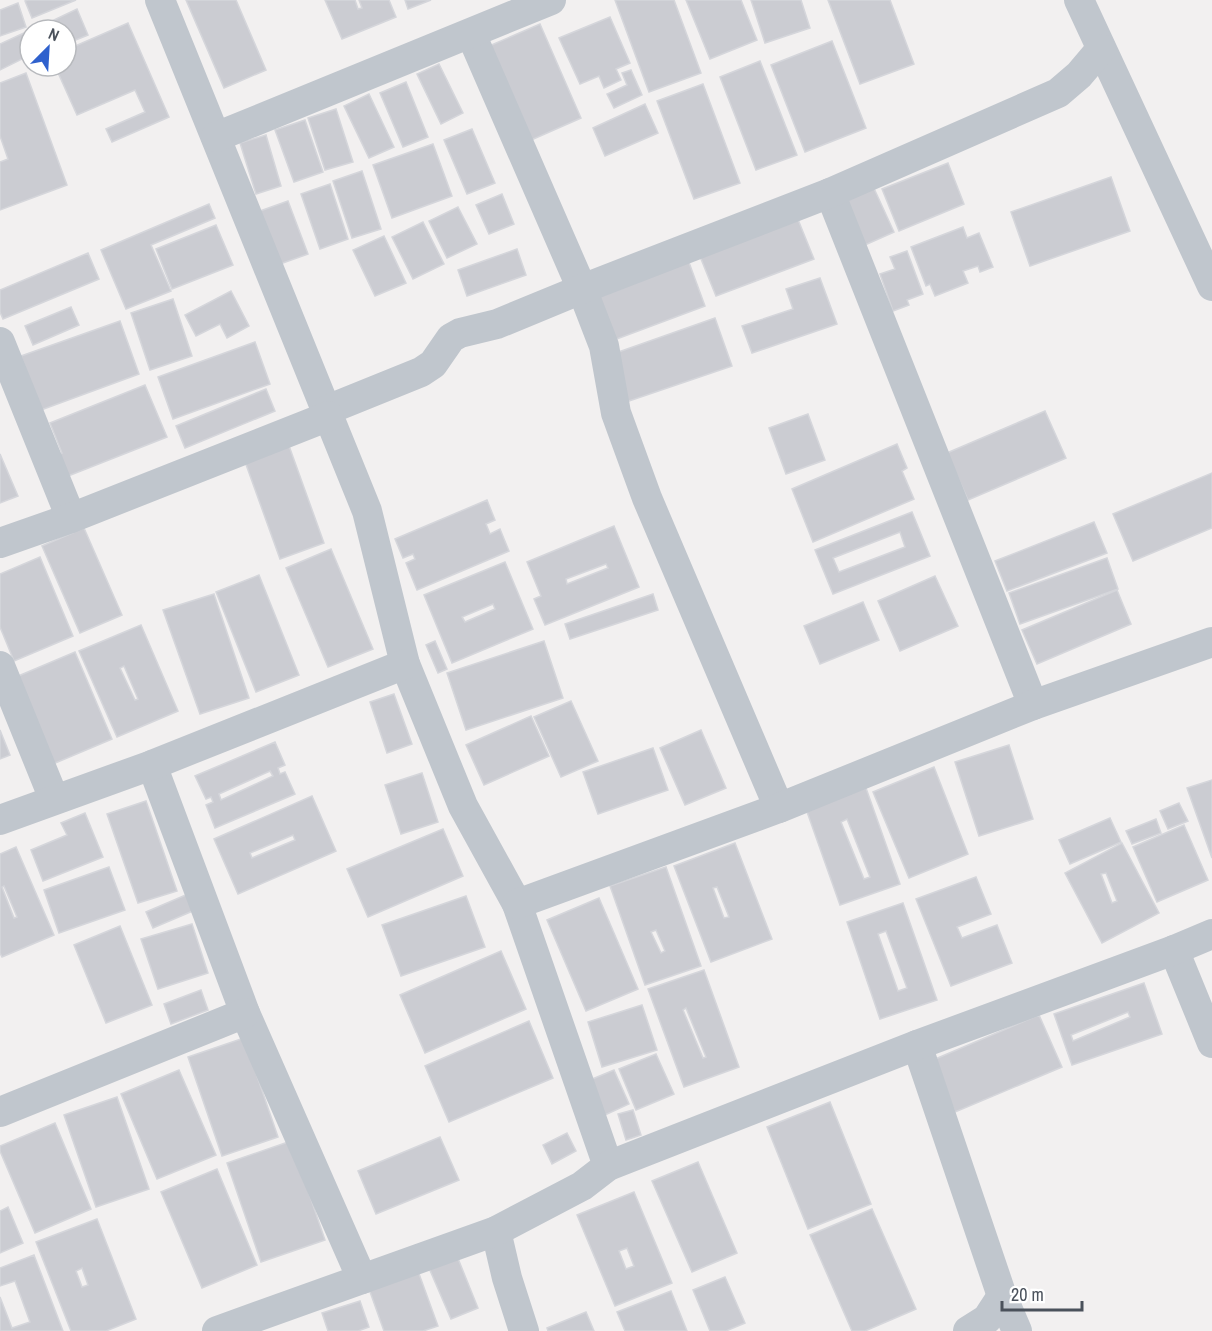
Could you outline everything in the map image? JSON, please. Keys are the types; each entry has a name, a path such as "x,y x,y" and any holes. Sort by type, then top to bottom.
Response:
{"street":[{"path":"160,0 368,511 405,664 463,806 517,904 608,1166"},
{"path":"216,137 551,0"},
{"path":"1079,0 1212,286"},
{"path":"471,34 582,288 604,346 616,413 647,498 779,808"},
{"path":"0,543 71,518 328,413 421,372 433,364 451,338 460,333 497,324 582,288 830,193 1058,93 1079,75 1101,49"},
{"path":"830,193 1033,705"},
{"path":"0,342 71,518"},
{"path":"517,904 779,808 1033,705 1212,642"},
{"path":"0,820 152,765 405,664"},
{"path":"0,666 54,799"},
{"path":"152,765 245,1013 362,1279"},
{"path":"217,1331 496,1231 582,1186 608,1166 917,1045 1212,934"},
{"path":"1174,950 1212,1043"},
{"path":"0,1112 245,1013"},
{"path":"917,1045 1002,1296 1017,1331"},
{"path":"496,1231 507,1278 524,1331"},
{"path":"969,1331 987,1318 1002,1296"}],"building":[{"path":"28,0 76,0 32,18 25,1"},
{"path":"186,0 236,0 266,70 224,88"},
{"path":"325,0 355,0 358,9 362,8 359,0 389,0 396,17 342,39"},
{"path":"405,0 431,0 408,9"},
{"path":"615,0 674,0 701,73 649,92"},
{"path":"686,0 741,0 757,40 710,59"},
{"path":"751,0 801,0 810,28 765,43"},
{"path":"828,0 890,0 914,64 860,84"},
{"path":"18,3 23,18 18,18 18,30 0,36 0,10"},
{"path":"77,9 88,35 78,39 78,18 58,18"},
{"path":"610,17 630,63 616,69 621,80 604,88 599,76 580,84 559,38"},
{"path":"128,23 169,117 112,142 106,129 145,112 135,90 77,115 60,78 78,78 78,45"},
{"path":"540,24 581,118 529,141 487,47"},
{"path":"18,36 18,61 0,70 0,44"},
{"path":"832,41 866,128 805,152 771,65"},
{"path":"760,61 797,155 756,170 720,77"},
{"path":"439,64 463,113 441,124 417,74"},
{"path":"631,70 642,95 614,108 607,94 627,85 622,73"},
{"path":"18,76 18,78 28,78 67,185 0,210 0,162 8,159 0,136 0,83"},
{"path":"406,82 428,137 403,147 380,93"},
{"path":"703,84 740,183 694,199 657,101"},
{"path":"369,94 394,147 369,158 344,106"},
{"path":"645,104 658,133 605,156 593,128"},
{"path":"336,109 353,162 325,170 308,118"},
{"path":"305,120 323,172 294,182 275,130"},
{"path":"472,129 495,183 467,194 444,140"},
{"path":"266,135 281,186 256,194 240,143"},
{"path":"433,144 452,196 392,218 373,165"},
{"path":"948,163 964,204 899,231 882,189"},
{"path":"362,171 381,229 352,238 333,181"},
{"path":"1111,177 1130,231 1030,266 1011,212"},
{"path":"330,184 348,239 320,249 301,194"},
{"path":"872,184 894,232 865,245 843,197"},
{"path":"502,194 514,224 489,234 476,205"},
{"path":"288,201 308,254 280,264 260,211"},
{"path":"209,204 215,218 151,245 171,291 126,309 101,250"},
{"path":"458,207 477,244 447,258 429,221"},
{"path":"797,217 814,259 716,296 699,254"},
{"path":"423,222 444,264 413,279 392,237"},
{"path":"216,225 233,265 172,289 156,249"},
{"path":"963,227 967,238 979,233 993,267 980,272 978,266 963,271 968,283 935,296 930,284 926,286 911,247"},
{"path":"384,236 406,283 375,296 353,250"},
{"path":"517,249 526,275 467,296 458,270"},
{"path":"907,251 923,294 907,300 909,305 893,311 880,274 895,269 890,257"},
{"path":"88,253 99,279 3,319 0,312 0,290"},
{"path":"687,257 705,306 614,340 596,290"},
{"path":"820,278 837,324 752,353 742,326 793,309 786,289"},
{"path":"231,291 249,326 227,338 220,324 196,336 185,315"},
{"path":"173,299 192,356 150,370 131,313"},
{"path":"71,307 79,325 33,345 25,326"},
{"path":"715,318 732,366 626,402 610,355"},
{"path":"120,321 139,374 41,410 21,356"},
{"path":"255,342 270,384 173,419 158,377"},
{"path":"145,385 167,437 58,480 49,458 62,453 50,423"},
{"path":"266,389 275,411 185,448 176,426"},
{"path":"1045,411 1066,458 968,500 947,453"},
{"path":"808,414 825,460 786,474 769,428"},
{"path":"288,443 324,543 280,559 244,459"},
{"path":"897,444 907,468 902,471 914,499 813,542 792,489"},
{"path":"0,454 18,496 0,503"},
{"path":"1212,473 1212,528 1133,561 1113,514"},
{"path":"487,500 495,520 486,524 490,534 500,529 509,551 417,590 406,563 415,559 413,554 403,558 395,539"},
{"path":"912,512 930,556 833,594 815,550","holes":["900,532 905,547 839,572 833,558"]},
{"path":"1094,522 1107,553 1007,591 995,561"},
{"path":"614,526 639,587 545,625 534,599 541,596 527,562","holes":["606,564 608,568 567,584 566,579"]},
{"path":"84,528 122,615 80,633 42,546"},
{"path":"331,549 373,649 328,667 286,568"},
{"path":"40,557 73,636 14,661 0,627 0,574"},
{"path":"1107,558 1118,589 1020,624 1009,593"},
{"path":"505,562 533,629 452,663 424,595","holes":["493,604 495,609 465,622 462,617"]},
{"path":"259,575 299,675 256,692 216,592"},
{"path":"935,576 958,626 900,651 878,601"},
{"path":"1117,590 1131,624 1037,664 1022,630"},
{"path":"214,594 249,698 200,714 163,610"},
{"path":"653,594 658,610 570,639 565,624"},
{"path":"863,602 879,640 820,664 804,626"},
{"path":"141,625 178,711 117,737 79,651","holes":["124,666 138,699 135,700 120,668"]},
{"path":"435,641 447,669 438,673 426,645"},
{"path":"544,641 563,698 466,730 447,673"},
{"path":"75,652 112,739 53,764 16,677"},
{"path":"394,694 412,744 387,753 370,702"},
{"path":"571,701 598,761 561,777 534,717"},
{"path":"531,716 549,756 484,785 466,745"},
{"path":"0,730 10,755 0,759"},
{"path":"701,730 726,788 685,805 660,748"},
{"path":"275,742 285,765 278,768 280,774 285,772 295,794 215,828 206,805 213,802 211,797 206,799 195,776","holes":["270,771 273,776 221,800 219,794"]},
{"path":"1009,745 1033,819 979,836 955,762"},
{"path":"653,748 668,790 598,814 583,772"},
{"path":"934,767 968,854 909,878 873,792"},
{"path":"422,773 438,822 401,834 385,785"},
{"path":"1212,780 1212,858 1187,788"},
{"path":"866,788 900,884 840,905 806,809","holes":["847,819 870,877 864,879 841,822"]},
{"path":"312,796 336,851 238,894 214,839","holes":["293,835 295,840 252,858 250,853"]},
{"path":"146,801 177,891 138,903 107,814"},
{"path":"1179,803 1188,821 1168,829 1160,811"},
{"path":"85,813 103,857 43,881 31,850 67,835 61,823"},
{"path":"1110,818 1121,842 1070,864 1059,840"},
{"path":"1156,819 1161,833 1132,844 1126,831"},
{"path":"1184,825 1208,880 1157,902 1133,847"},
{"path":"443,829 463,876 368,917 347,869"},
{"path":"735,843 772,939 711,962 674,866","holes":["717,887 729,917 724,918 713,888"]},
{"path":"1122,843 1159,913 1102,943 1065,873","holes":["1106,873 1117,901 1112,903 1101,874"]},
{"path":"16,847 54,935 2,957 0,953 0,854","holes":["4,886 17,917 14,918 2,887"]},
{"path":"109,867 125,910 59,933 44,890"},
{"path":"666,867 701,966 645,985 610,886","holes":["656,930 665,951 661,953 651,932"]},
{"path":"976,877 991,914 957,927 962,938 997,925 1012,963 951,986 916,899"},
{"path":"188,894 195,910 153,928 146,912"},
{"path":"466,896 485,947 401,976 382,925"},
{"path":"599,898 638,989 586,1011 547,920"},
{"path":"903,903 937,1000 880,1019 847,922","holes":["886,931 907,988 898,991 878,934"]},
{"path":"192,924 208,973 158,989 141,939"},
{"path":"120,926 152,1005 106,1023 74,945"},
{"path":"501,951 526,1009 425,1053 400,995"},
{"path":"704,970 739,1067 684,1087 648,989","holes":["686,1008 706,1057 703,1058 683,1010"]},
{"path":"1144,983 1162,1034 1072,1065 1054,1014","holes":["1128,1012 1130,1017 1073,1041 1071,1035"]},
{"path":"201,990 208,1010 171,1024 164,1004"},
{"path":"642,1005 657,1050 602,1067 588,1022"},
{"path":"1039,1015 1062,1067 955,1112 933,1060"},
{"path":"529,1021 553,1078 449,1122 425,1066"},
{"path":"244,1038 278,1137 222,1156 188,1057"},
{"path":"656,1054 674,1094 636,1110 619,1069"},
{"path":"179,1070 216,1155 157,1179 121,1094"},
{"path":"614,1070 629,1104 605,1115 590,1080"},
{"path":"117,1097 149,1189 96,1207 64,1115"},
{"path":"830,1102 871,1204 808,1229 767,1127"},
{"path":"633,1110 641,1135 626,1140 618,1114"},
{"path":"55,1123 91,1209 35,1233 0,1151 0,1146"},
{"path":"567,1133 576,1151 552,1164 543,1145"},
{"path":"440,1137 459,1180 376,1214 358,1171"},
{"path":"291,1141 325,1240 261,1262 227,1163"},
{"path":"698,1162 737,1253 692,1272 652,1181"},
{"path":"217,1169 257,1265 202,1288 161,1192"},
{"path":"634,1192 672,1283 615,1306 577,1215","holes":["627,1248 634,1266 626,1269 619,1251"]},
{"path":"8,1207 23,1243 0,1253 0,1211"},
{"path":"872,1209 916,1309 865,1331 852,1331 810,1235"},
{"path":"97,1219 136,1319 106,1331 71,1331 36,1242","holes":["82,1268 88,1285 82,1287 76,1271"]},
{"path":"34,1255 63,1331 0,1331 0,1297 12,1328 30,1322 15,1281 0,1286 0,1268"},
{"path":"457,1256 478,1308 451,1319 429,1268"},
{"path":"418,1271 438,1326 423,1331 384,1331 369,1289"},
{"path":"725,1277 745,1323 726,1331 710,1331 693,1290"},
{"path":"671,1291 687,1331 625,1331 617,1312"},
{"path":"360,1301 369,1327 358,1331 328,1331 322,1313"},
{"path":"586,1312 594,1331 548,1331 547,1328"}]}
